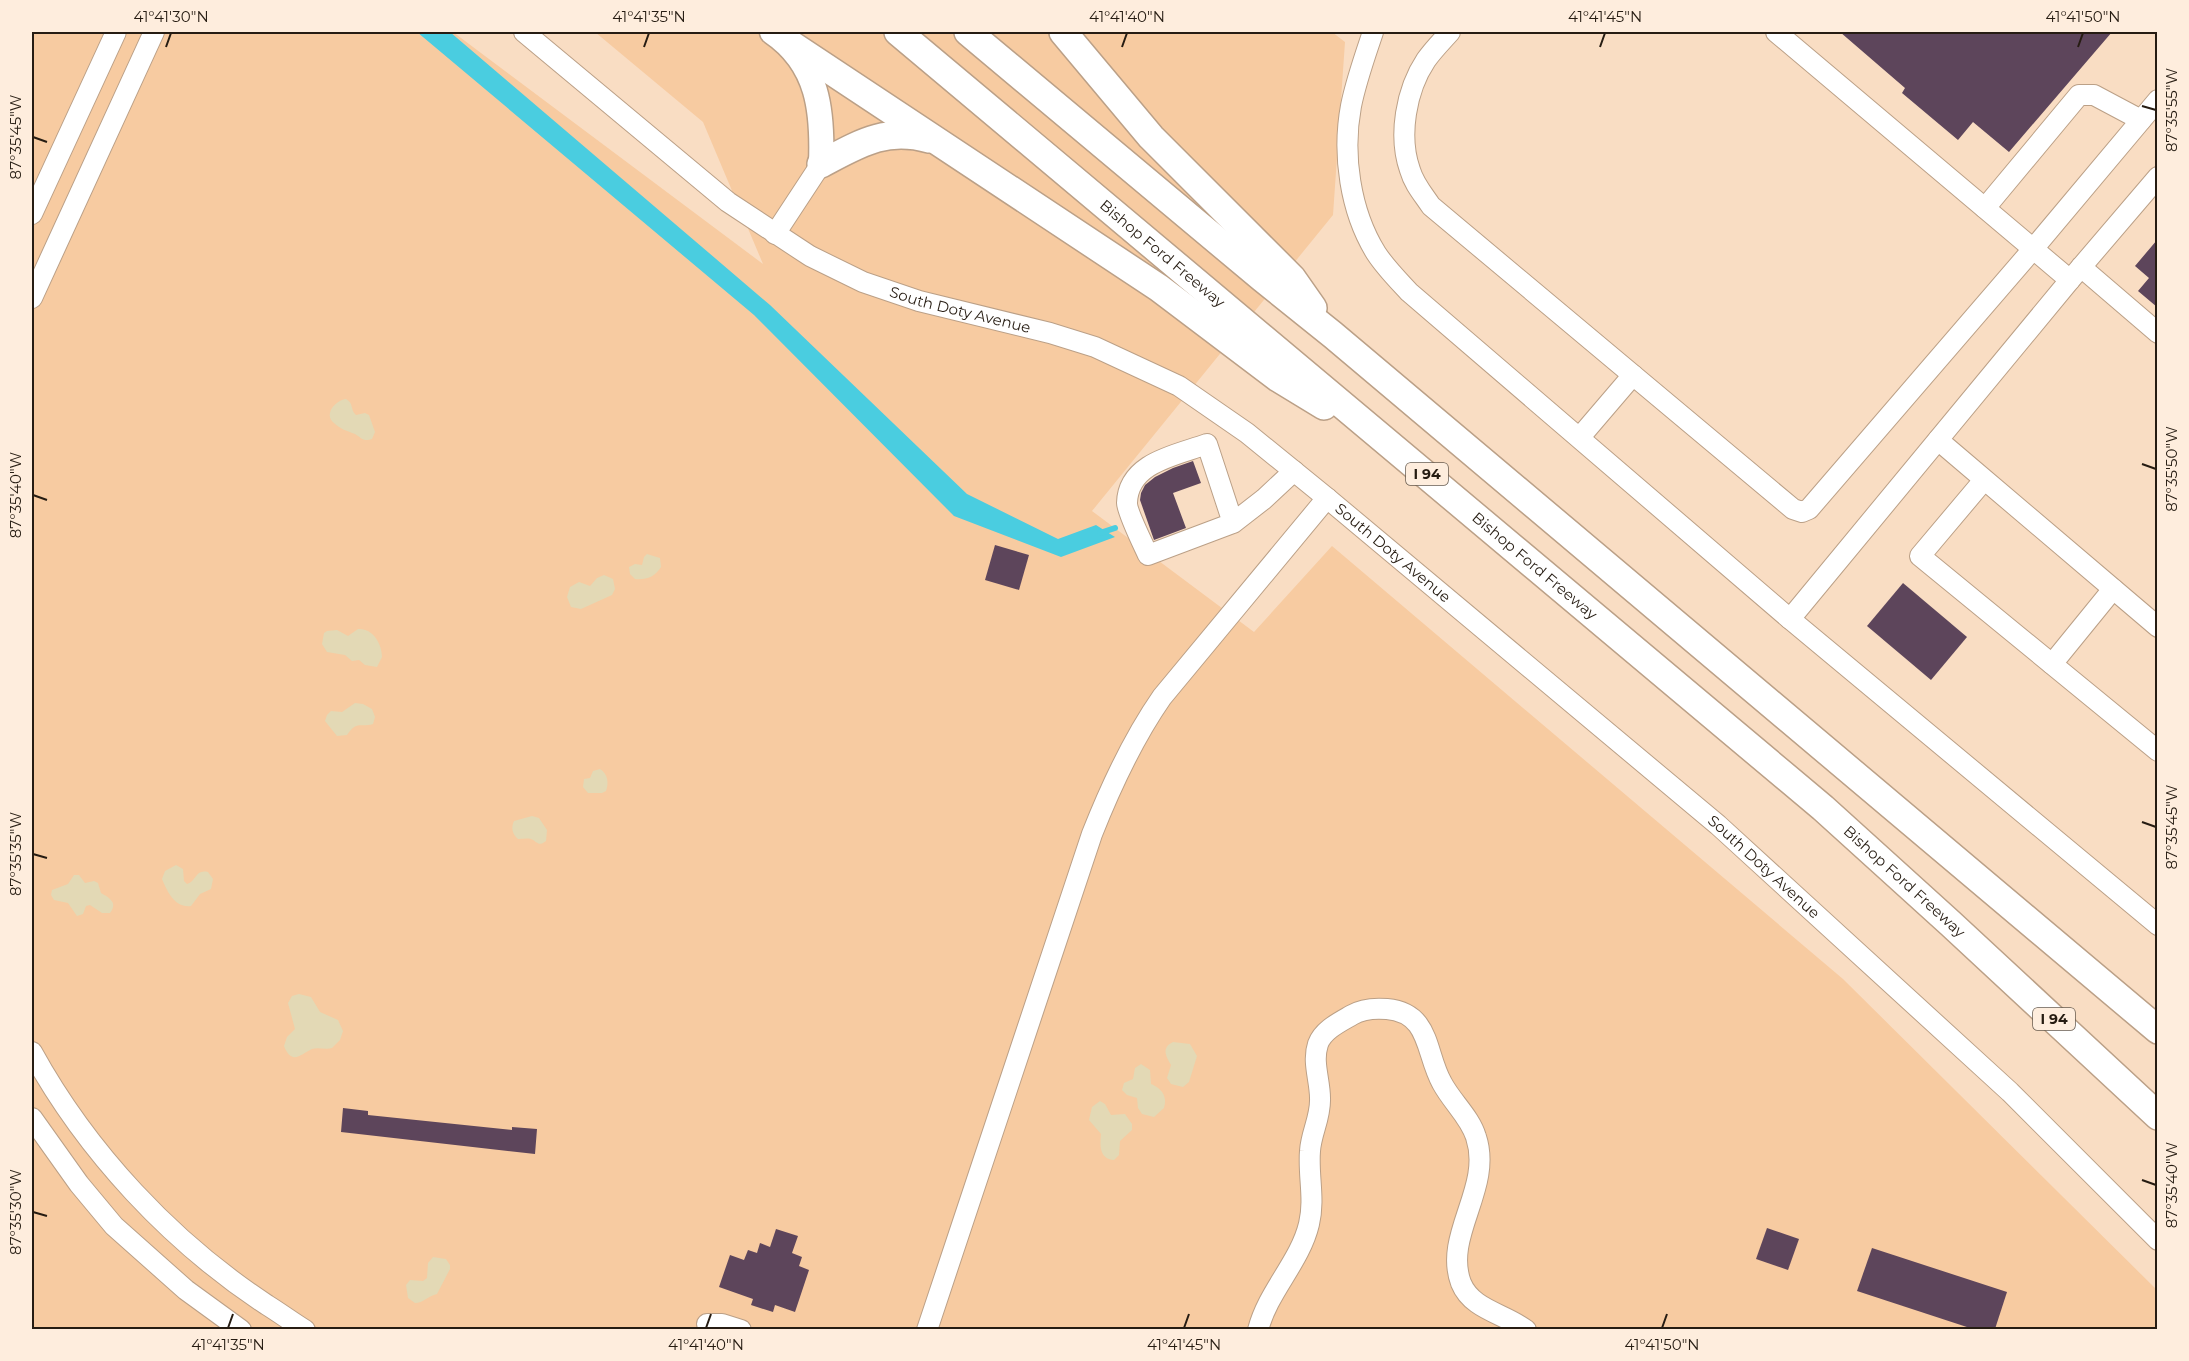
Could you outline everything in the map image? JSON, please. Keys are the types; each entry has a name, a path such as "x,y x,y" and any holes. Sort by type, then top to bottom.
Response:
{"highway":[{"name":"Bishop Ford Freeway","path":"898,32 1823,808 2157,1116"},
{"path":"968,32 1262,278 1334,335 2157,1030"},
{"path":"1063,32 1151,137 1292,278 1334,335"},
{"path":"781,37 1160,288 1278,378 1415,464"},
{"path":"820,164 887,135 910,134 937,141"}],"main road":[{"path":"781,37 805,65 813,84 822,130 820,164"}],"street":[{"path":"32,214 116,32"},
{"path":"32,298 39,261 154,32"},
{"name":"South Doty Avenue","path":"524,32 719,194 810,256 863,282 919,301 1050,333 1095,347 1179,386 1247,433 1718,825 2010,1092 2157,1240"},
{"path":"1373,32 1351,107 1348,132 1352,186 1366,233 1376,252 1408,292 1790,619 2157,925"},
{"path":"1450,32 1426,60 1413,88 1404,132 1405,154 1416,185 1431,206 1797,512 1806,511 2033,249 2157,100"},
{"path":"1776,32 2033,249 2075,273 2157,333"},
{"path":"1985,208 2079,95 2094,94 2141,120"},
{"path":"775,234 820,164"},
{"path":"1790,619 2157,177"},
{"path":"1580,437 1633,375"},
{"path":"1938,440 2157,627"},
{"path":"1233,523 1207,444 1155,462 1137,474 1131,485 1127,504 1148,555 1233,523 1264,499 1294,471"},
{"path":"1984,480 1920,555 2157,751"},
{"path":"927,1329 1092,834 1125,757 1144,722 1162,697 1327,498"},
{"path":"2052,664 2113,590"},
{"path":"1258,1329 1270,1297 1306,1236 1312,1210 1310,1150 1320,1109 1316,1061 1319,1041 1337,1024 1357,1012 1382,1009 1405,1014 1423,1030 1438,1076 1449,1096 1470,1123 1477,1140 1479,1176 1457,1256 1462,1283 1468,1296 1480,1306 1526,1329"},
{"path":"32,1052 75,1120 112,1167 198,1255 250,1294 306,1329"},
{"path":"32,1118 79,1184 114,1226 186,1290 241,1329"},
{"path":"47,1141 75,1120"},
{"path":"707,1324 722,1324 741,1329"}],"shaded area":[{"path":"32,32 453,32 763,264 703,122 595,32 1332,32 1345,42 1333,215 1092,511 1254,632 1332,546 1843,979 2157,1290 2157,1329 32,1329"}],"sand":[{"path":"346,399 350,402 356,415 365,413 369,415 375,432 372,439 363,439 344,430 331,419 332,408 338,402"},
{"path":"647,554 660,558 661,567 650,577 635,579 630,574 629,567 635,564 642,565"},
{"path":"604,575 613,579 615,589 612,595 581,609 571,607 567,597 570,587 579,582 590,586 597,578"},
{"path":"358,629 368,631 378,642 382,657 377,667 365,665 359,660 352,661 345,655 327,652 322,644 324,633 327,631 337,630 348,636"},
{"path":"355,703 372,709 375,717 373,724 356,726 347,735 337,736 325,721 327,715 331,711 342,712"},
{"path":"600,769 605,773 607,779 606,791 588,793 583,787 584,779 590,778 593,771"},
{"path":"532,816 539,818 547,830 546,841 541,844 531,839 518,839 513,833 514,821"},
{"path":"176,865 183,869 184,881 187,884 201,872 208,872 213,879 211,889 200,894 191,906 176,902 162,879 165,871"},
{"path":"74,875 79,875 85,883 94,881 98,883 101,893 113,904 110,913 102,913 90,905 86,906 83,914 77,916 68,903 54,900 51,895 52,890 68,884"},
{"path":"299,994 311,997 320,1012 338,1020 343,1031 340,1040 332,1048 312,1049 293,1057 284,1046 287,1037 295,1029 288,1003 292,996"},
{"path":"1173,1042 1190,1044 1197,1056 1189,1082 1183,1087 1171,1084 1167,1078 1171,1065 1166,1050"},
{"path":"1141,1064 1150,1070 1151,1084 1161,1090 1164,1096 1164,1108 1154,1117 1142,1114 1138,1108 1137,1098 1127,1095 1122,1090 1124,1083 1133,1079 1135,1068"},
{"path":"1100,1101 1105,1104 1111,1115 1125,1114 1132,1124 1132,1130 1120,1141 1119,1155 1114,1160 1103,1154 1101,1134 1089,1120 1092,1107"},
{"path":"433,1257 446,1259 450,1269 437,1294 415,1303 408,1298 406,1285 410,1280 423,1281 427,1278 428,1263"}],"water":[{"path":"417,32 450,32 770,305 967,494 1058,539 1096,525 1115,537 1061,557 954,516 754,315"}],"building":[{"path":"1840,32 2112,32 2009,152 1973,122 1958,140 1902,93 1905,88"},
{"path":"2157,240 2157,307 2138,291 2149,278 2135,266"},
{"path":"1193,461 1201,483 1173,493 1186,528 1154,540 1140,500 1141,493 1145,485 1155,477"},
{"path":"995,545 1029,555 1019,590 985,580"},
{"path":"1903,583 1967,637 1931,680 1867,626"},
{"path":"343,1108 368,1111 368,1115 512,1130 512,1127 537,1129 535,1154 341,1132"},
{"path":"1767,1228 1799,1239 1788,1270 1756,1259"},
{"path":"776,1229 798,1236 792,1253 802,1257 799,1266 809,1270 795,1312 775,1305 773,1312 751,1305 753,1299 719,1287 730,1255 744,1260 748,1250 757,1253 760,1243 770,1247"},
{"path":"1872,1248 2007,1292 1995,1329 1973,1329 1857,1291"}],"waterway":[{"path":"1100,533 1115,528"}]}
